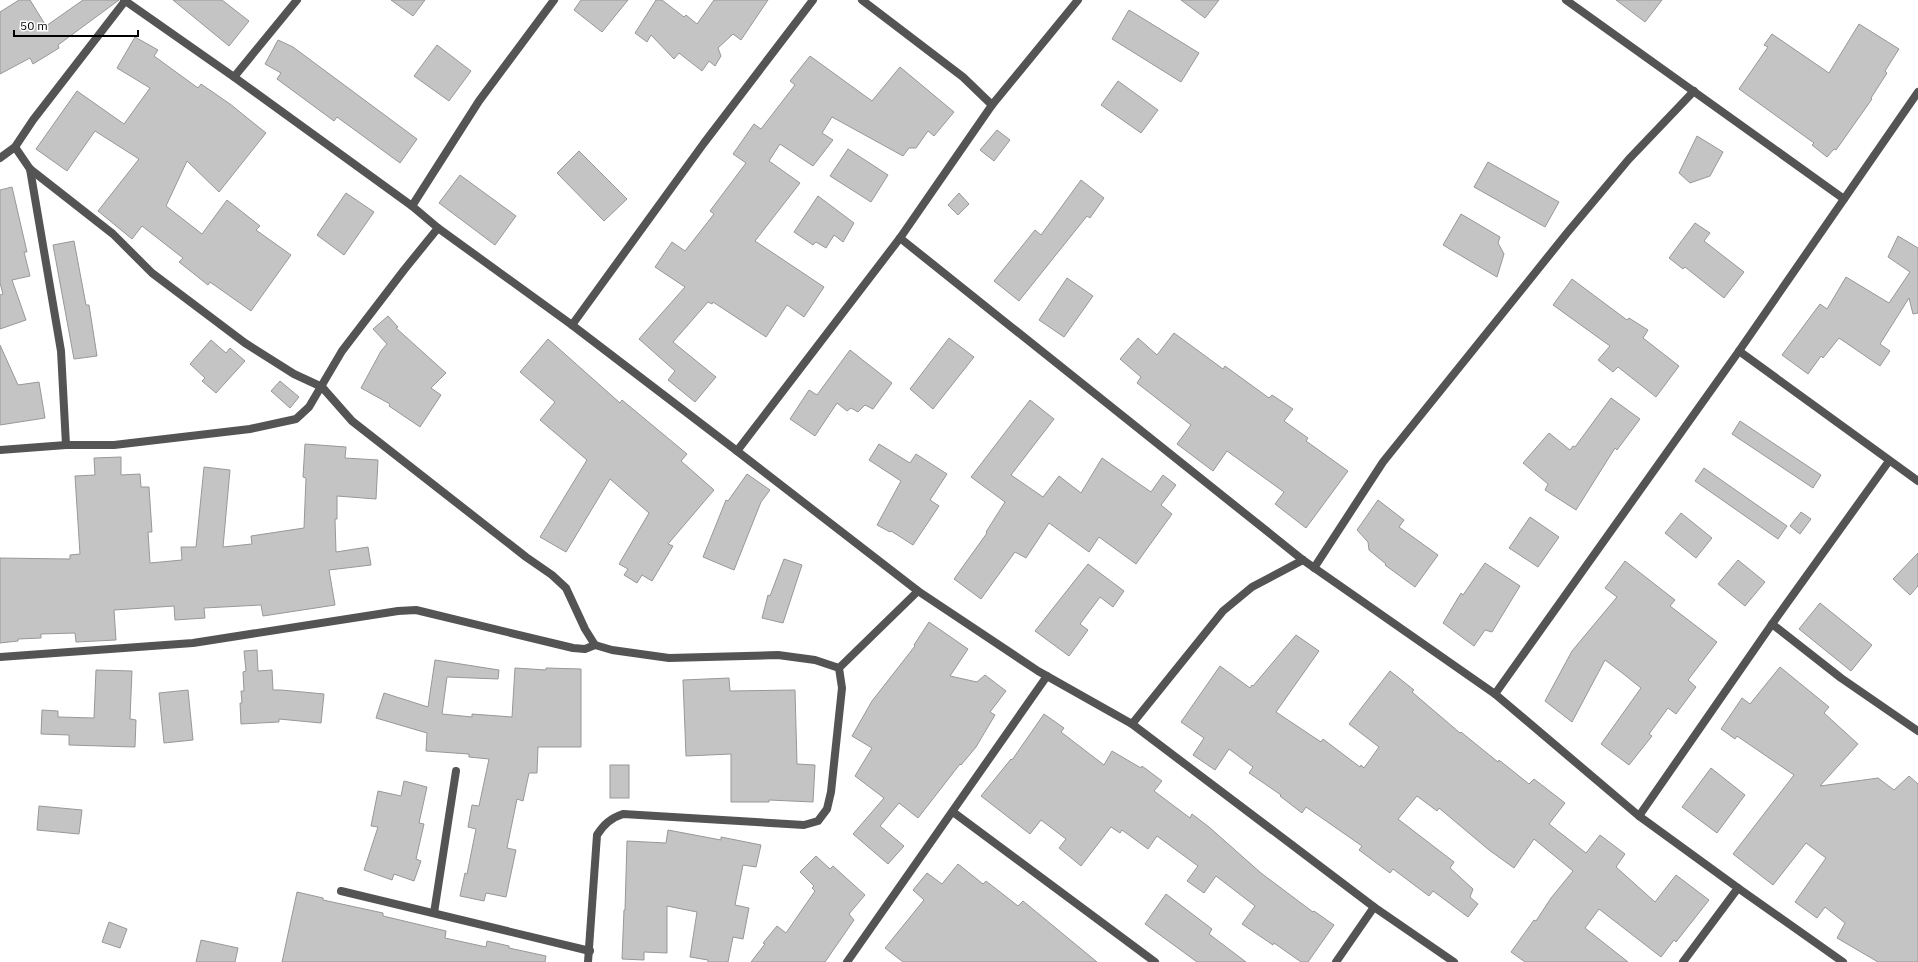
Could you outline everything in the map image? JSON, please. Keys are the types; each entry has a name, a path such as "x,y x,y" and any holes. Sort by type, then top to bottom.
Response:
{"street":[{"path":"234,77 297,0"},
{"path":"412,206 479,101 554,0"},
{"path":"572,325 704,143 813,0"},
{"path":"862,0 963,77 992,105"},
{"path":"737,451 900,238 992,105 1078,0"},
{"path":"1566,0 1844,199"},
{"path":"0,158 15,147 33,120 124,1 234,77 412,206 438,228 572,325 918,591 1047,676 1132,724 1374,907 1454,962"},
{"path":"1314,568 1383,462 1572,227 1629,159 1694,91"},
{"path":"1495,694 1738,351 1918,92"},
{"path":"15,147 30,169 109,231 152,273 245,343 294,374 322,387 352,421 556,579 566,588 585,629 595,645"},
{"path":"30,169 61,351 66,445"},
{"path":"0,450 66,445 114,446 250,429 296,419 309,407 342,351 438,228"},
{"path":"900,238 1303,560 1495,694 1639,816 1843,962"},
{"path":"1738,351 1918,481"},
{"path":"1639,816 1772,624 1889,461"},
{"path":"1132,724 1223,611 1252,587 1303,560"},
{"path":"839,668 918,591"},
{"path":"0,657 193,643 398,611 416,610 573,648 586,649 595,645 612,650 669,658 778,655 815,660 839,668"},
{"path":"1772,624 1841,678 1918,731"},
{"path":"588,962 590,951 597,835 604,825 616,817 623,814 804,825 818,820 827,809 831,792 842,688 839,668"},
{"path":"847,962 1047,676"},
{"path":"434,913 456,771"},
{"path":"952,812 1155,962"},
{"path":"1683,962 1738,888"},
{"path":"341,891 590,951"},
{"path":"1336,962 1374,907"}],"building":[{"path":"19,0 30,0 46,26 83,0 119,0 58,45 59,48 33,64 30,58 0,74 0,12"},
{"path":"173,0 222,0 249,21 229,46"},
{"path":"391,0 425,0 413,16"},
{"path":"581,0 628,0 602,32 574,10"},
{"path":"656,0 662,0 684,17 686,15 697,24 714,0 768,0 741,40 733,34 718,48 721,56 715,66 709,61 702,71 679,53 674,59 651,35 647,42 635,33"},
{"path":"1181,0 1219,0 1205,18"},
{"path":"1616,0 1662,0 1645,22"},
{"path":"1129,10 1199,53 1181,82 1112,39"},
{"path":"1859,24 1899,49 1885,71 1887,73 1871,98 1872,99 1836,150 1834,149 1827,157 1812,145 1814,143 1739,89 1768,47 1764,45 1772,34 1829,73"},
{"path":"135,37 158,50 154,56 198,88 201,84 230,104 266,133 219,192 187,161 166,206 202,234 227,200 260,226 256,230 291,255 251,311 210,282 208,285 179,262 183,258 142,226 132,239 98,211 139,159 95,131 67,171 36,149 77,91 124,124 150,88 117,68"},
{"path":"278,40 293,47 417,139 400,163 337,117 334,121 277,79 281,73 265,64"},
{"path":"437,45 471,71 449,101 414,76"},
{"path":"810,56 872,101 900,67 954,112 934,136 928,131 916,148 909,148 903,156 832,117 822,133 833,140 813,166 780,144 769,161 800,183 755,241 824,287 804,317 787,305 766,337 713,302 712,304 708,302 673,342 716,377 695,402 668,380 675,371 639,339 685,287 655,267 672,242 685,251 714,214 710,211 746,163 733,154 754,124 761,129 795,85 790,81"},
{"path":"1118,81 1158,110 1141,133 1101,105"},
{"path":"997,130 1010,140 994,161 980,150"},
{"path":"1697,136 1723,152 1710,176 1690,183 1679,173"},
{"path":"848,149 888,175 871,202 830,176"},
{"path":"579,151 627,199 604,221 557,173"},
{"path":"1488,162 1559,202 1545,227 1474,187"},
{"path":"460,175 516,216 495,245 439,203"},
{"path":"1081,180 1104,198 1090,218 1087,216 1019,301 994,281 1035,230 1041,235"},
{"path":"12,187 27,252 24,252 30,276 12,280 26,320 0,329 0,295 3,294 0,283 0,190"},
{"path":"346,193 374,212 344,255 317,235"},
{"path":"959,193 969,204 958,215 948,205"},
{"path":"818,196 854,223 843,242 834,235 826,248 816,242 813,245 794,232"},
{"path":"1461,214 1500,237 1498,243 1504,254 1497,277 1443,245"},
{"path":"1695,223 1710,233 1704,241 1744,272 1724,298 1685,267 1683,269 1669,258"},
{"path":"1898,236 1918,248 1918,313 1913,314 1909,298 1880,344 1890,351 1880,366 1839,338 1823,358 1821,356 1808,374 1782,355 1820,304 1827,309 1846,277 1889,303 1910,272 1888,257"},
{"path":"74,241 86,305 89,305 97,356 74,359 53,245"},
{"path":"1067,278 1093,296 1064,337 1039,320"},
{"path":"1572,279 1627,320 1629,318 1648,330 1643,338 1679,366 1656,397 1618,367 1613,372 1598,360 1610,346 1553,305"},
{"path":"388,316 398,327 396,328 446,373 431,388 441,395 420,427 389,406 390,404 361,388 381,351 387,344 373,329"},
{"path":"1174,333 1223,369 1225,366 1269,398 1272,395 1293,409 1284,421 1308,438 1306,441 1348,471 1306,528 1275,504 1284,492 1227,451 1213,471 1177,444 1191,425 1137,383 1141,377 1120,359 1138,338 1157,355"},
{"path":"949,338 974,357 933,409 910,389"},
{"path":"548,339 620,403 622,400 687,454 681,461 714,490 668,544 673,546 652,581 642,575 637,583 624,575 628,569 619,564 649,513 610,479 566,552 540,537 587,460 540,420 555,402 520,372"},
{"path":"211,340 226,353 230,348 245,361 216,393 202,381 205,378 190,364"},
{"path":"0,345 18,385 39,382 45,418 0,425"},
{"path":"850,350 892,383 873,409 865,405 858,412 851,408 847,411 837,403 815,436 790,419 809,390 817,395"},
{"path":"280,381 299,397 290,408 271,391"},
{"path":"1611,398 1640,419 1617,450 1615,448 1576,510 1545,490 1548,484 1523,463 1549,433 1570,450 1573,446 1575,447"},
{"path":"1030,400 1054,419 1011,475 1043,497 1059,476 1081,493 1102,458 1151,492 1163,475 1176,485 1161,505 1172,514 1136,564 1099,537 1089,552 1049,523 1026,558 1015,552 981,599 954,579 987,533 986,532 1005,502 971,477"},
{"path":"1740,421 1821,475 1813,488 1732,434"},
{"path":"305,444 346,447 345,458 378,460 376,499 337,496 337,519 335,519 336,552 368,547 371,565 329,570 335,605 263,616 261,605 204,608 205,618 175,620 174,606 114,610 116,640 76,642 75,633 41,634 41,638 18,639 18,641 0,643 0,558 70,559 70,555 80,554 75,476 95,475 94,458 121,457 121,475 140,474 141,487 149,487 152,532 148,532 150,563 182,560 181,547 196,547 204,467 230,470 223,547 252,544 251,536 304,528 306,478 303,477"},
{"path":"879,444 910,463 916,454 947,474 930,500 939,506 913,545 891,531 890,532 877,525 901,481 869,460"},
{"path":"1704,468 1787,526 1778,539 1695,481"},
{"path":"747,474 770,490 761,502 734,570 703,557 726,500 728,501"},
{"path":"1378,500 1404,520 1399,527 1438,555 1415,587 1385,565 1386,564 1369,550 1368,542 1357,530"},
{"path":"1801,512 1811,519 1800,534 1790,526"},
{"path":"1681,513 1712,538 1696,558 1665,533"},
{"path":"1530,517 1559,537 1538,567 1509,548"},
{"path":"1918,553 1918,586 1910,595 1893,579"},
{"path":"784,559 802,565 783,623 762,618 768,595 770,596"},
{"path":"1738,560 1765,582 1745,606 1718,584"},
{"path":"1625,561 1675,600 1670,606 1717,642 1688,680 1696,687 1676,714 1668,708 1649,734 1652,736 1629,765 1601,744 1641,688 1621,672 1605,660 1572,722 1545,701 1572,651 1617,597 1605,588"},
{"path":"1485,563 1520,586 1492,632 1485,630 1474,646 1443,623 1461,593 1463,595"},
{"path":"1088,564 1124,591 1113,607 1100,597 1080,624 1088,630 1069,656 1035,631"},
{"path":"1820,603 1872,645 1851,671 1799,629"},
{"path":"929,622 968,649 950,676 977,682 985,675 1006,691 990,712 995,715 976,747 961,765 960,764 918,818 899,803 880,826 904,846 888,864 853,834 884,798 855,776 872,748 852,736 872,701 915,646 914,645"},
{"path":"1296,635 1319,651 1276,712 1321,742 1323,739 1360,767 1361,765 1364,768 1379,747 1349,724 1390,671 1414,690 1412,692 1460,733 1461,732 1498,762 1499,760 1529,784 1534,779 1565,803 1549,824 1586,853 1600,835 1625,854 1616,867 1655,902 1676,875 1709,900 1676,942 1674,940 1661,957 1599,909 1585,928 1628,962 1525,962 1511,952 1573,871 1534,839 1514,868 1489,850 1439,808 1437,811 1417,796 1398,819 1454,862 1450,868 1473,889 1470,897 1478,904 1468,917 1433,891 1429,896 1393,869 1390,873 1359,850 1362,846 1306,807 1302,813 1280,796 1281,795 1249,773 1253,767 1229,749 1215,770 1193,755 1204,738 1181,722 1220,666 1250,688"},
{"path":"257,650 258,671 272,670 273,690 324,694 321,723 279,719 279,722 241,724 241,691 244,691 243,672 246,671 244,651"},
{"path":"435,660 499,670 498,679 447,677 442,714 472,717 472,714 512,717 515,668 546,670 546,668 581,669 581,747 538,747 537,773 529,773 523,801 517,799 507,848 516,850 506,897 486,893 484,901 460,896 465,873 467,874 476,829 468,827 472,805 479,806 489,759 469,757 469,754 426,751 427,733 376,718 384,693 428,707"},
{"path":"1780,667 1829,707 1824,713 1858,744 1820,786 1878,778 1894,790 1909,776 1918,784 1918,962 1878,962 1837,938 1845,923 1825,907 1817,918 1795,902 1826,858 1806,843 1773,885 1733,854 1794,775 1737,736 1735,739 1721,729 1742,698 1750,704"},
{"path":"96,670 132,671 130,719 136,720 135,747 69,745 69,735 41,734 42,710 58,711 58,717 94,718"},
{"path":"729,678 730,691 795,690 797,764 815,765 813,802 769,800 769,802 731,802 731,754 686,756 683,680"},
{"path":"188,690 193,740 164,743 159,693"},
{"path":"1044,714 1064,728 1061,732 1104,765 1112,751 1141,768 1142,766 1162,781 1154,791 1190,818 1192,814 1261,873 1313,912 1314,911 1334,925 1308,962 1301,962 1274,943 1273,945 1242,924 1255,906 1216,876 1204,893 1187,881 1198,866 1157,836 1148,849 1122,830 1120,833 1111,827 1081,866 1059,848 1066,839 1041,820 1030,834 981,796 1011,759 1012,760"},
{"path":"610,765 629,765 629,798 610,798"},
{"path":"1711,768 1745,795 1717,833 1682,807"},
{"path":"404,781 427,787 419,823 424,824 416,859 421,861 414,881 394,874 392,880 364,870 378,827 371,826 378,791 401,796"},
{"path":"39,806 82,810 79,834 37,830"},
{"path":"668,830 721,840 721,837 761,845 756,867 743,865 735,905 749,908 743,939 733,937 728,962 708,962 708,960 690,957 697,912 667,906 667,953 644,952 644,960 622,959 627,841 666,843"},
{"path":"816,856 830,869 833,866 865,895 849,914 854,920 825,962 751,962 765,944 763,943 777,926 786,933 815,891 812,888 814,886 800,872"},
{"path":"958,864 983,884 986,881 1018,906 1023,901 1097,962 903,962 885,948 924,900 913,890 927,873 942,884"},
{"path":"297,892 323,898 323,900 383,913 383,916 446,931 445,938 486,947 487,941 509,946 509,948 546,956 545,962 282,962"},
{"path":"1166,894 1212,929 1209,934 1246,962 1197,962 1145,924"},
{"path":"109,922 127,929 120,948 102,942"},
{"path":"201,940 238,948 235,962 196,962"}]}
